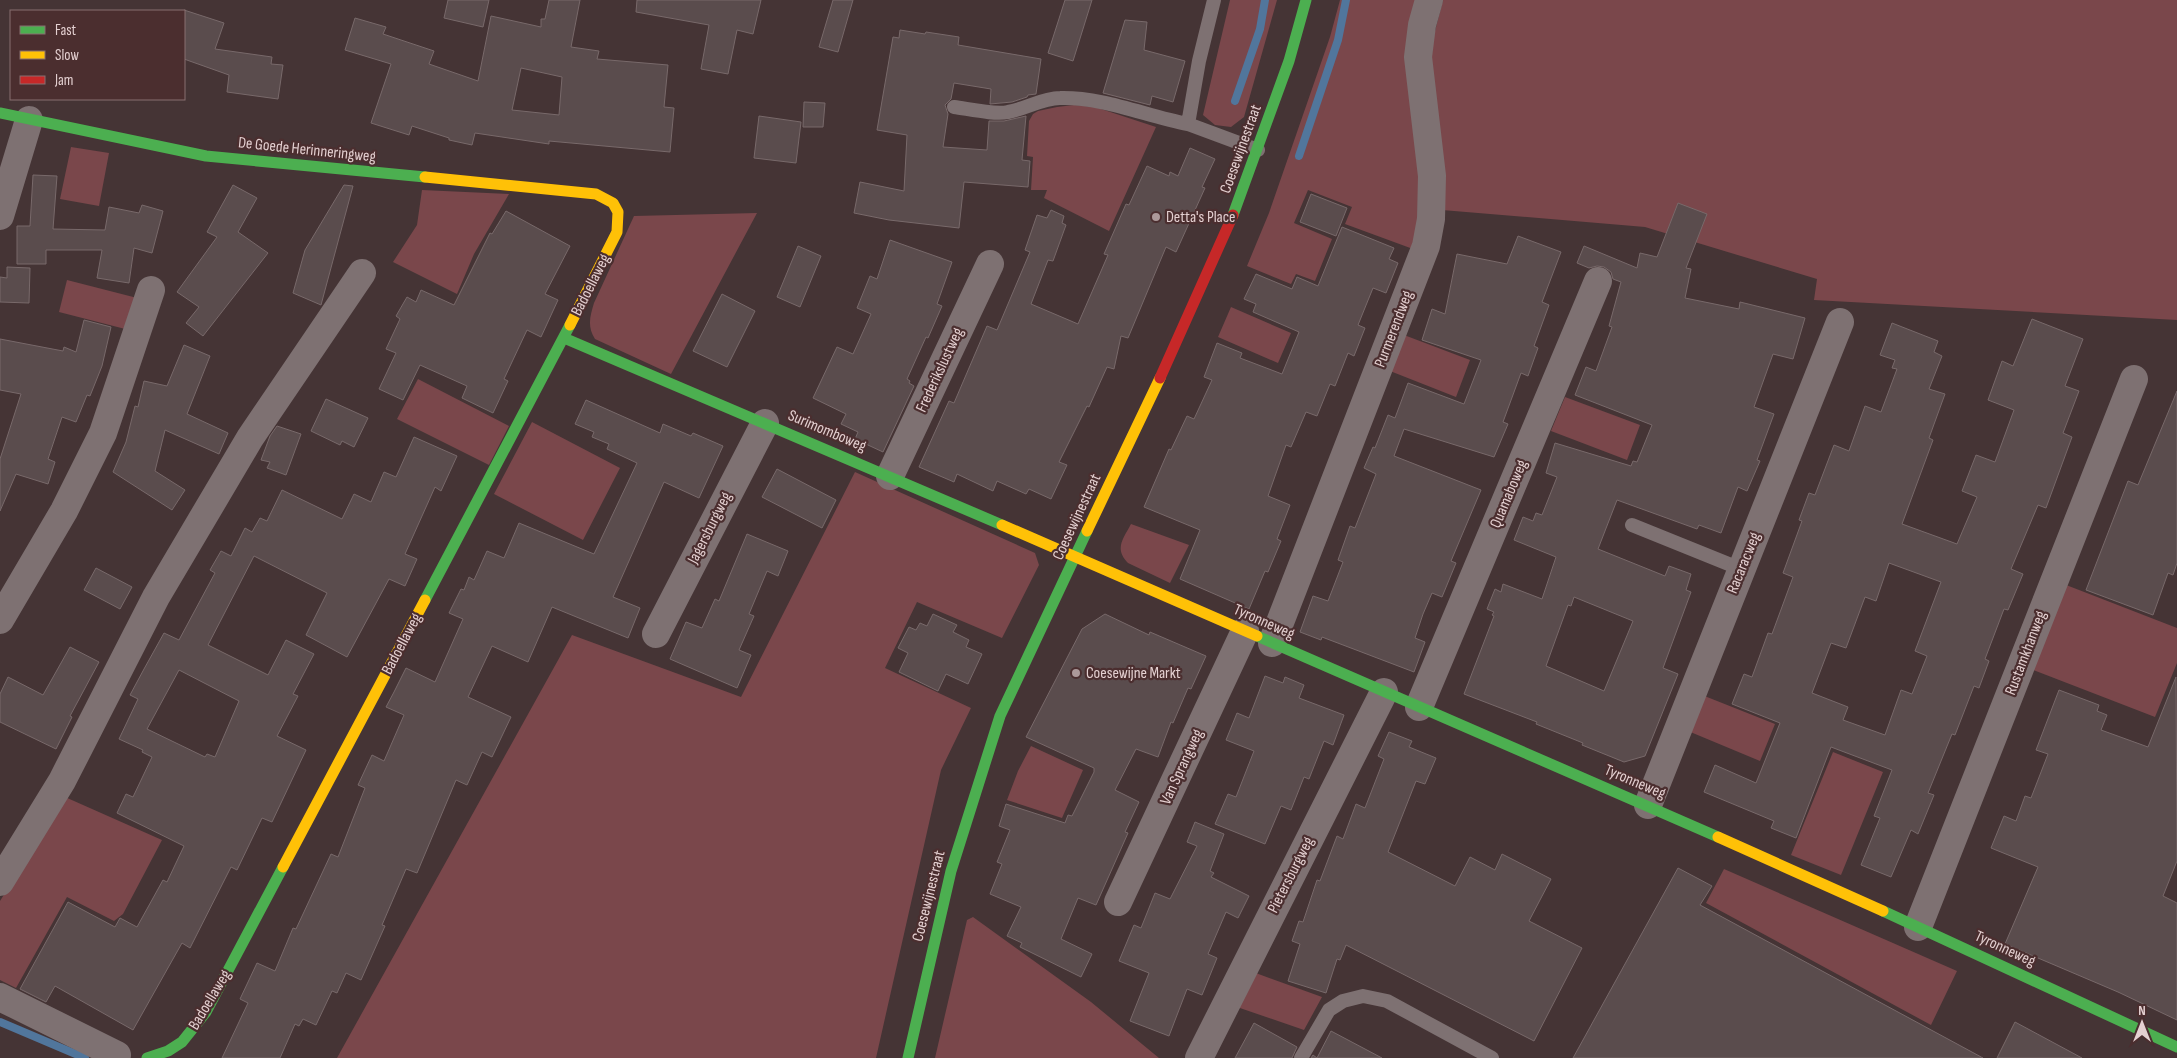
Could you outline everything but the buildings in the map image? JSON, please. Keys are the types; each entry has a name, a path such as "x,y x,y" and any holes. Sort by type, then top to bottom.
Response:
{"street":[{"name":"Coesewijnestraat","path":"908,1058 950,871 997,724 1189,316 1239,202 1289,61 1306,0"},
{"name":"Purmerendweg","path":"1272,643 1426,246 1431,219 1432,176 1418,57 1422,26 1429,0"},
{"name":"De Goede Herinneringweg","path":"0,113 206,156 390,176 596,194 613,203"},
{"path":"0,216 28,120"},
{"name":"Badoellaweg","path":"147,1058 169,1052 181,1045 206,1012 564,338 617,232 618,212 613,203"},
{"name":"Frederikslustweg","path":"890,476 990,264"},
{"path":"0,882 62,780 156,597 250,438 362,273"},
{"name":"Quamaboweg","path":"1419,707 1598,281"},
{"path":"0,620 64,511 102,433 151,290"},
{"name":"Racaracweg","path":"1648,805 1840,322"},
{"name":"Surimomboweg","path":"564,338 1076,556"},
{"name":"Rustamkhanweg","path":"1918,927 2134,379"},
{"name":"Jagersburgweg","path":"656,634 765,423"},
{"name":"Tyronneweg","path":"1076,556 1245,632 1648,805 2177,1047"},
{"name":"Van Sprangweg","path":"1118,902 1245,632"},
{"name":"Pietersburgweg","path":"1199,1058 1384,692"},
{"path":"0,997 125,1057"}],"lane":[{"path":"1188,124 1214,0"},
{"path":"954,107 1007,113 1042,101 1058,98 1080,98 1102,102 1160,119 1188,124 1258,150"},
{"path":"1632,525 1741,569"},
{"path":"1301,1058 1329,1010 1343,1001 1363,996 1387,1001 1492,1058"}],"shaded area":[{"path":"1230,0 1277,0 1244,117 1231,127 1215,125 1203,115"},
{"path":"1340,0 1418,0 1422,202 1413,249 1345,224 1352,207 1308,190 1294,223 1332,239 1315,281 1296,274 1291,284 1247,266 1269,213 1330,37"},
{"path":"1443,0 2177,0 2177,320 1814,300 1817,279 1645,227 1442,210 1430,71 1434,35"},
{"path":"1074,105 1095,107 1156,127 1109,231 1044,198 1047,190 1031,190 1033,157 1027,156 1029,121 1033,114 1038,111"},
{"path":"71,147 109,153 99,206 60,199"},
{"path":"422,190 509,194 474,254 457,294 393,262 417,225"},
{"path":"757,213 671,374 595,339 590,326 590,317 594,303 634,216"},
{"path":"67,280 145,300 133,331 59,312"},
{"path":"1231,307 1291,333 1278,363 1218,337"},
{"path":"1404,335 1470,360 1456,397 1390,371"},
{"path":"418,379 509,426 489,465 397,419"},
{"path":"1565,397 1640,425 1627,460 1551,431"},
{"path":"532,422 620,468 583,540 494,494"},
{"path":"855,472 1035,553 1039,565 1002,638 917,602 885,668 971,708 941,770 876,1058 337,1058 572,635 741,697"},
{"path":"1131,524 1189,545 1170,583 1128,563 1124,558 1121,553 1121,544"},
{"path":"2061,583 2177,628 2177,663 2155,717 2028,668"},
{"path":"1702,695 1775,724 1760,761 1688,731"},
{"path":"1031,746 1083,770 1062,818 1007,800 1018,771"},
{"path":"1833,752 1883,772 1841,875 1791,855"},
{"path":"65,797 162,840 123,914 114,921 67,897 16,988 0,980 0,901"},
{"path":"1724,869 1957,971 1931,1025 1706,903"},
{"path":"973,917 1091,1002 1159,1058 935,1058 967,920"},
{"path":"1253,972 1322,997 1304,1030 1237,1007"}],"waterway":[{"path":"1235,101 1260,29 1265,0"},
{"path":"1299,156 1338,40 1346,0"},
{"path":"0,1022 85,1058"}],"traffic: fast":[{"path":"1233,215 1289,61 1306,0"},
{"path":"0,113 206,156 425,177"},
{"path":"425,600 570,325"},
{"path":"564,338 1002,525"},
{"path":"908,1058 951,871 1000,716 1087,531"},
{"path":"1257,636 1718,837"},
{"path":"147,1058 168,1051 182,1042 206,1012 283,867"},
{"path":"1883,911 2177,1047"}],"traffic: slow":[{"path":"425,177 596,194 613,203 618,212 617,232 570,325"},
{"path":"1087,531 1160,378"},
{"path":"1002,525 1257,636"},
{"path":"283,867 425,600"},
{"path":"1718,837 1883,911"}],"traffic: jam":[{"path":"1160,378 1233,215"}],"place":[{"name":"Detta's Place","path":"1156,217"},
{"name":"Coesewijne Markt","path":"1076,673"}]}
